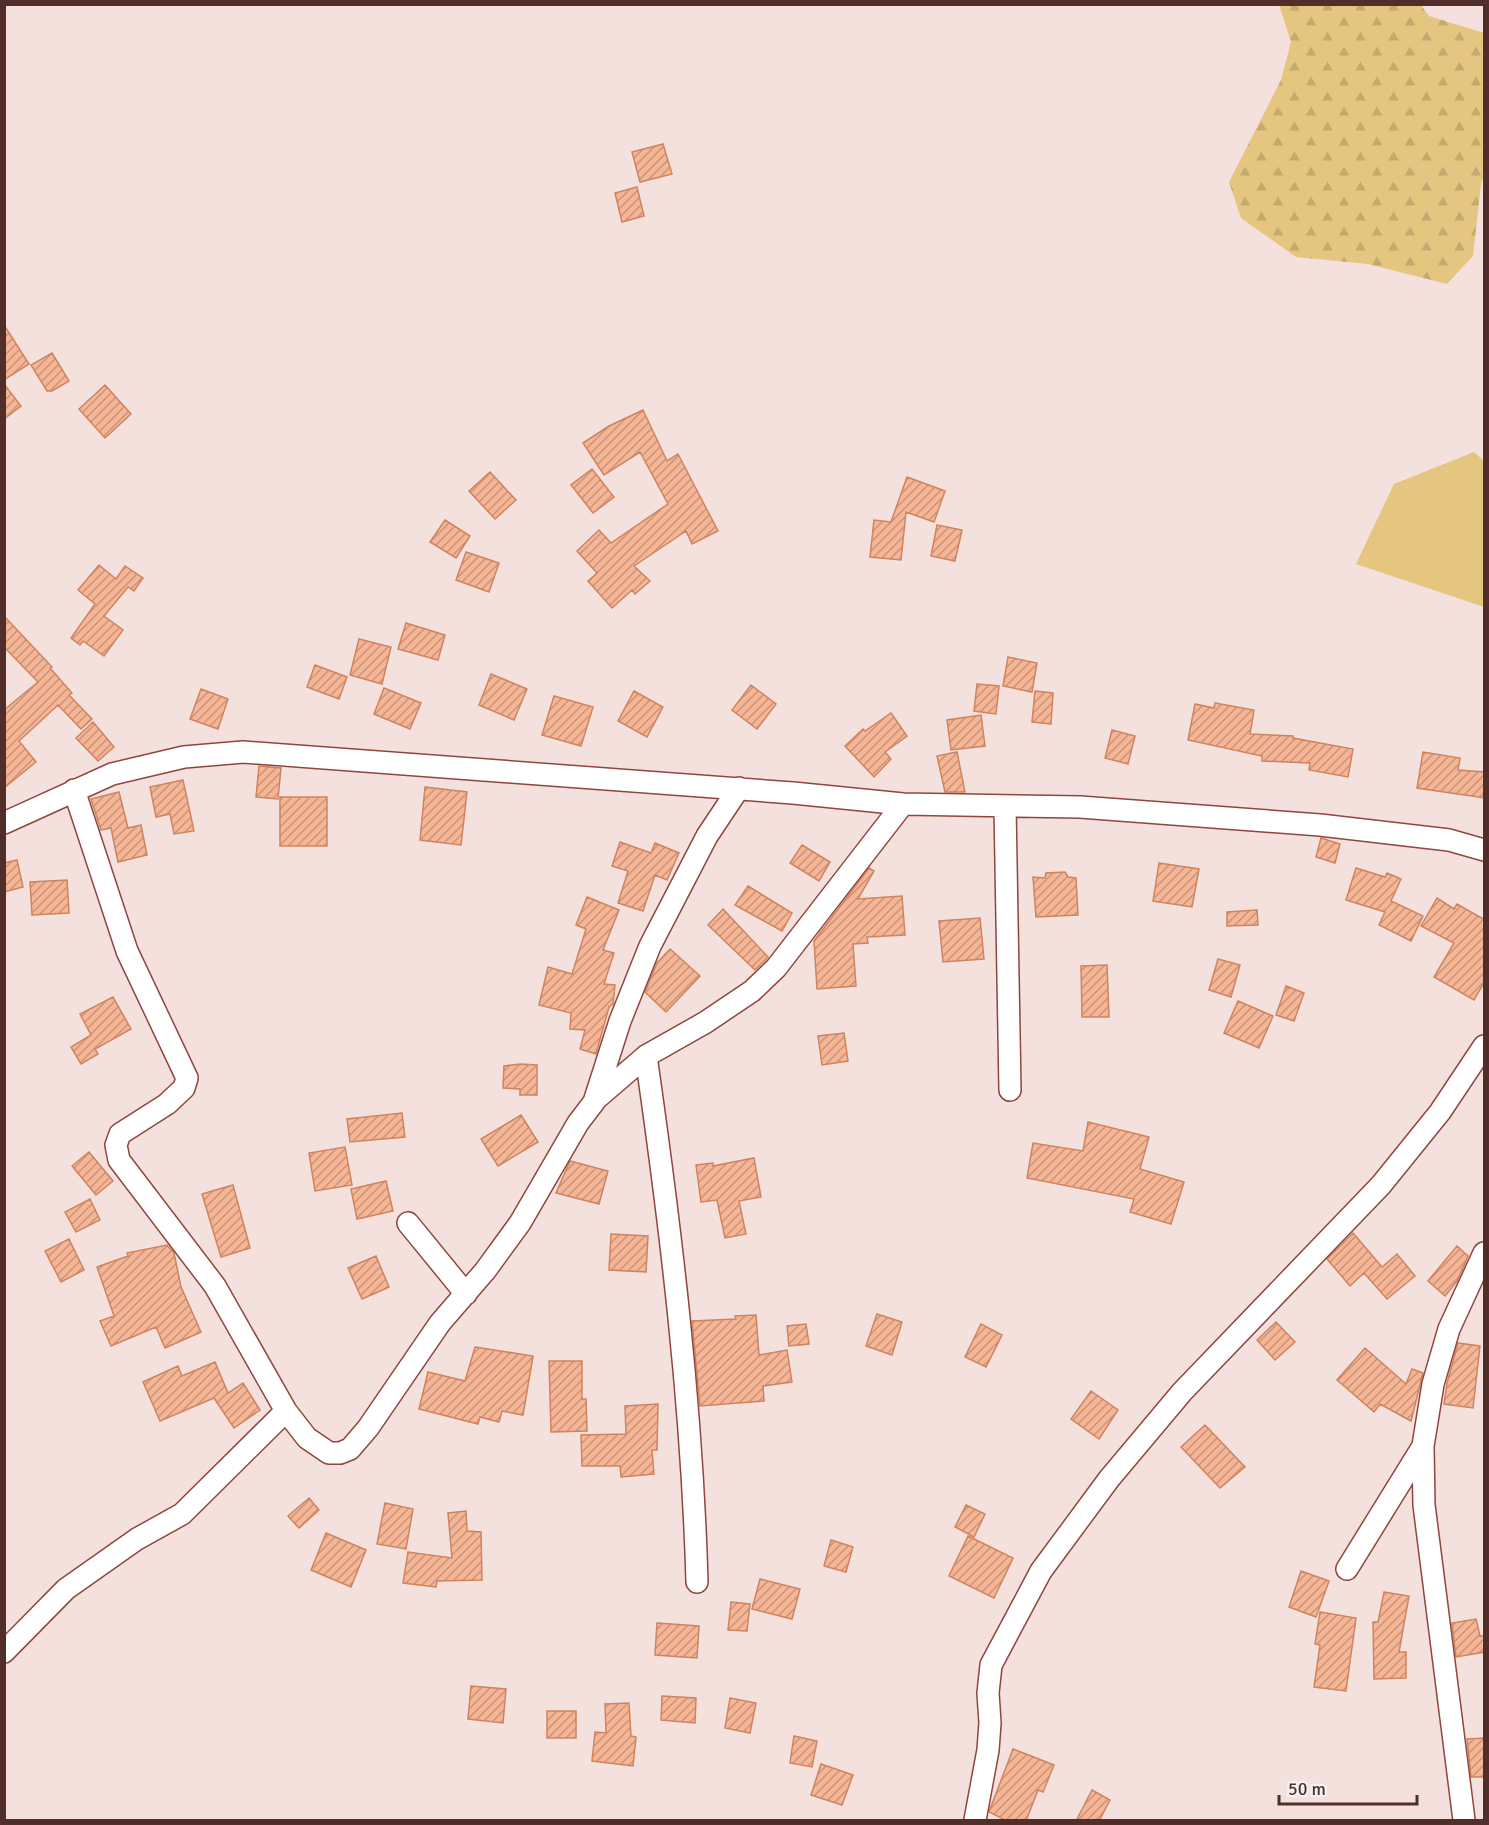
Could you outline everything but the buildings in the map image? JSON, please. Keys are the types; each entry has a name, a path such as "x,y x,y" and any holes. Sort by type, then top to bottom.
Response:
{"street":[{"path":"4,823 112,774 184,757 243,752 739,788 903,804 1080,807 1320,825 1449,840 1485,850"},
{"path":"594,1102 620,1021 650,946 707,836 739,788"},
{"path":"74,790 127,951 185,1067 187,1078 184,1088 167,1104 120,1134 116,1145 119,1160 214,1286 286,1411 307,1438 329,1453 340,1454 350,1449 368,1428 440,1323 466,1294 520,1223 578,1123 594,1102 646,1056 724,1010 752,991 776,968 903,804"},
{"path":"1005,806 1010,1090"},
{"path":"975,1821 988,1750 990,1723 988,1693 991,1665 1041,1571 1109,1479 1182,1392 1381,1185 1440,1112 1485,1046"},
{"path":"646,1056 684,1361 695,1505 697,1582"},
{"path":"408,1223 466,1294"},
{"path":"1464,1821 1424,1505 1423,1446 1434,1384 1449,1329 1485,1253"},
{"path":"4,1652 66,1589 137,1539 161,1528 182,1514 286,1411"},
{"path":"1347,1569 1423,1446"}],"green space":[{"path":"1279,5 1421,5 1429,16 1484,33 1484,176 1481,184 1473,256 1447,284 1368,264 1296,257 1241,218 1229,182 1281,80 1291,42"},
{"path":"1474,452 1484,461 1484,607 1356,564 1394,484"}]}
